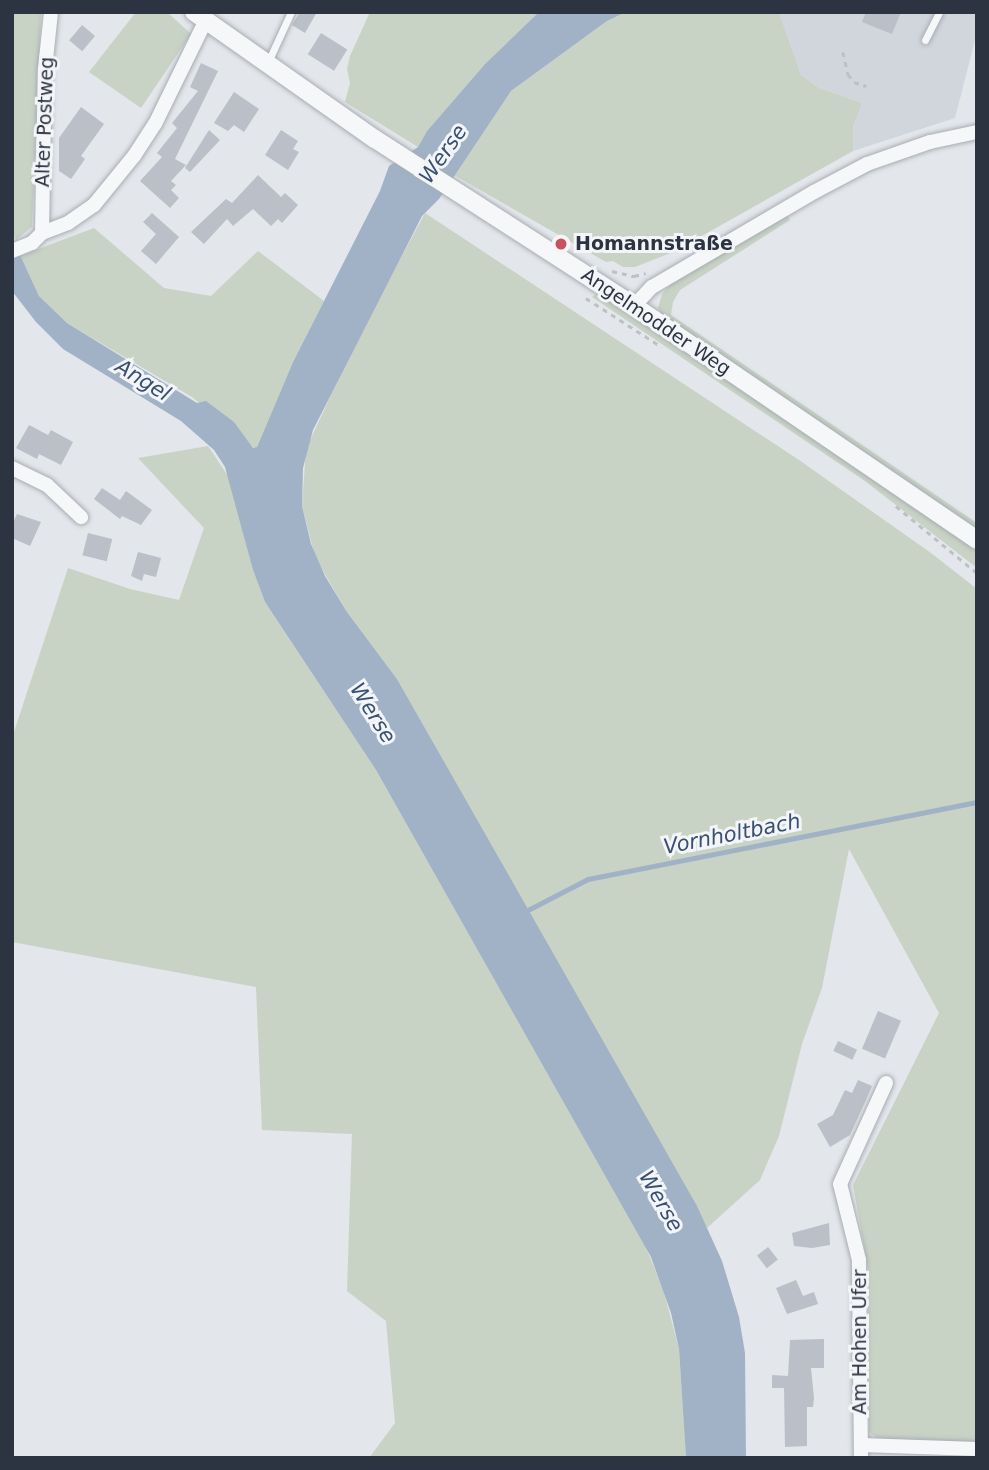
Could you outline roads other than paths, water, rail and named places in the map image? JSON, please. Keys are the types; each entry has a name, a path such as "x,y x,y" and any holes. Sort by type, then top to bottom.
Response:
{"street":[{"name":"Alter Postweg","path":"41,233 45,69 51,12"},
{"path":"16,250 32,243 41,233 68,223 94,205 134,156 155,124 200,17"},
{"name":"Angelmodder Weg","path":"200,17 394,152 634,306 977,540"},
{"path":"634,306 652,287 814,191 867,164 930,142 977,132"},
{"path":"12,468 47,485 81,517"},
{"name":"Am Hohen Ufer","path":"886,1083 840,1184 859,1260 861,1452 977,1449"}],"lane":[{"path":"267,64 291,12"},
{"path":"925,40 939,12"}],"water":[{"path":"539,12 626,12 607,21 511,91 439,199 422,216 313,430 303,468 302,506 311,544 325,576 347,612 397,679 697,1206 722,1261 739,1317 745,1353 746,1458 686,1458 679,1349 671,1313 651,1257 376,770 265,602 253,570 225,467 214,450 181,421 63,349 36,322 12,291 12,259 20,255 39,296 67,323 197,403 206,401 234,422 253,448 257,447 293,362 380,191 389,166 418,147 427,131 485,64"}],"waterway":[{"name":"Vornholtbach","path":"524,912 588,879 977,802"}],"place":[{"name":"Homannstraße","path":"561,244"}],"water label":[{"name":"Werse","path":"443,154"},
{"name":"Angel","path":"143,380"},
{"name":"Werse","path":"373,713"},
{"name":"Werse","path":"661,1201"}]}
